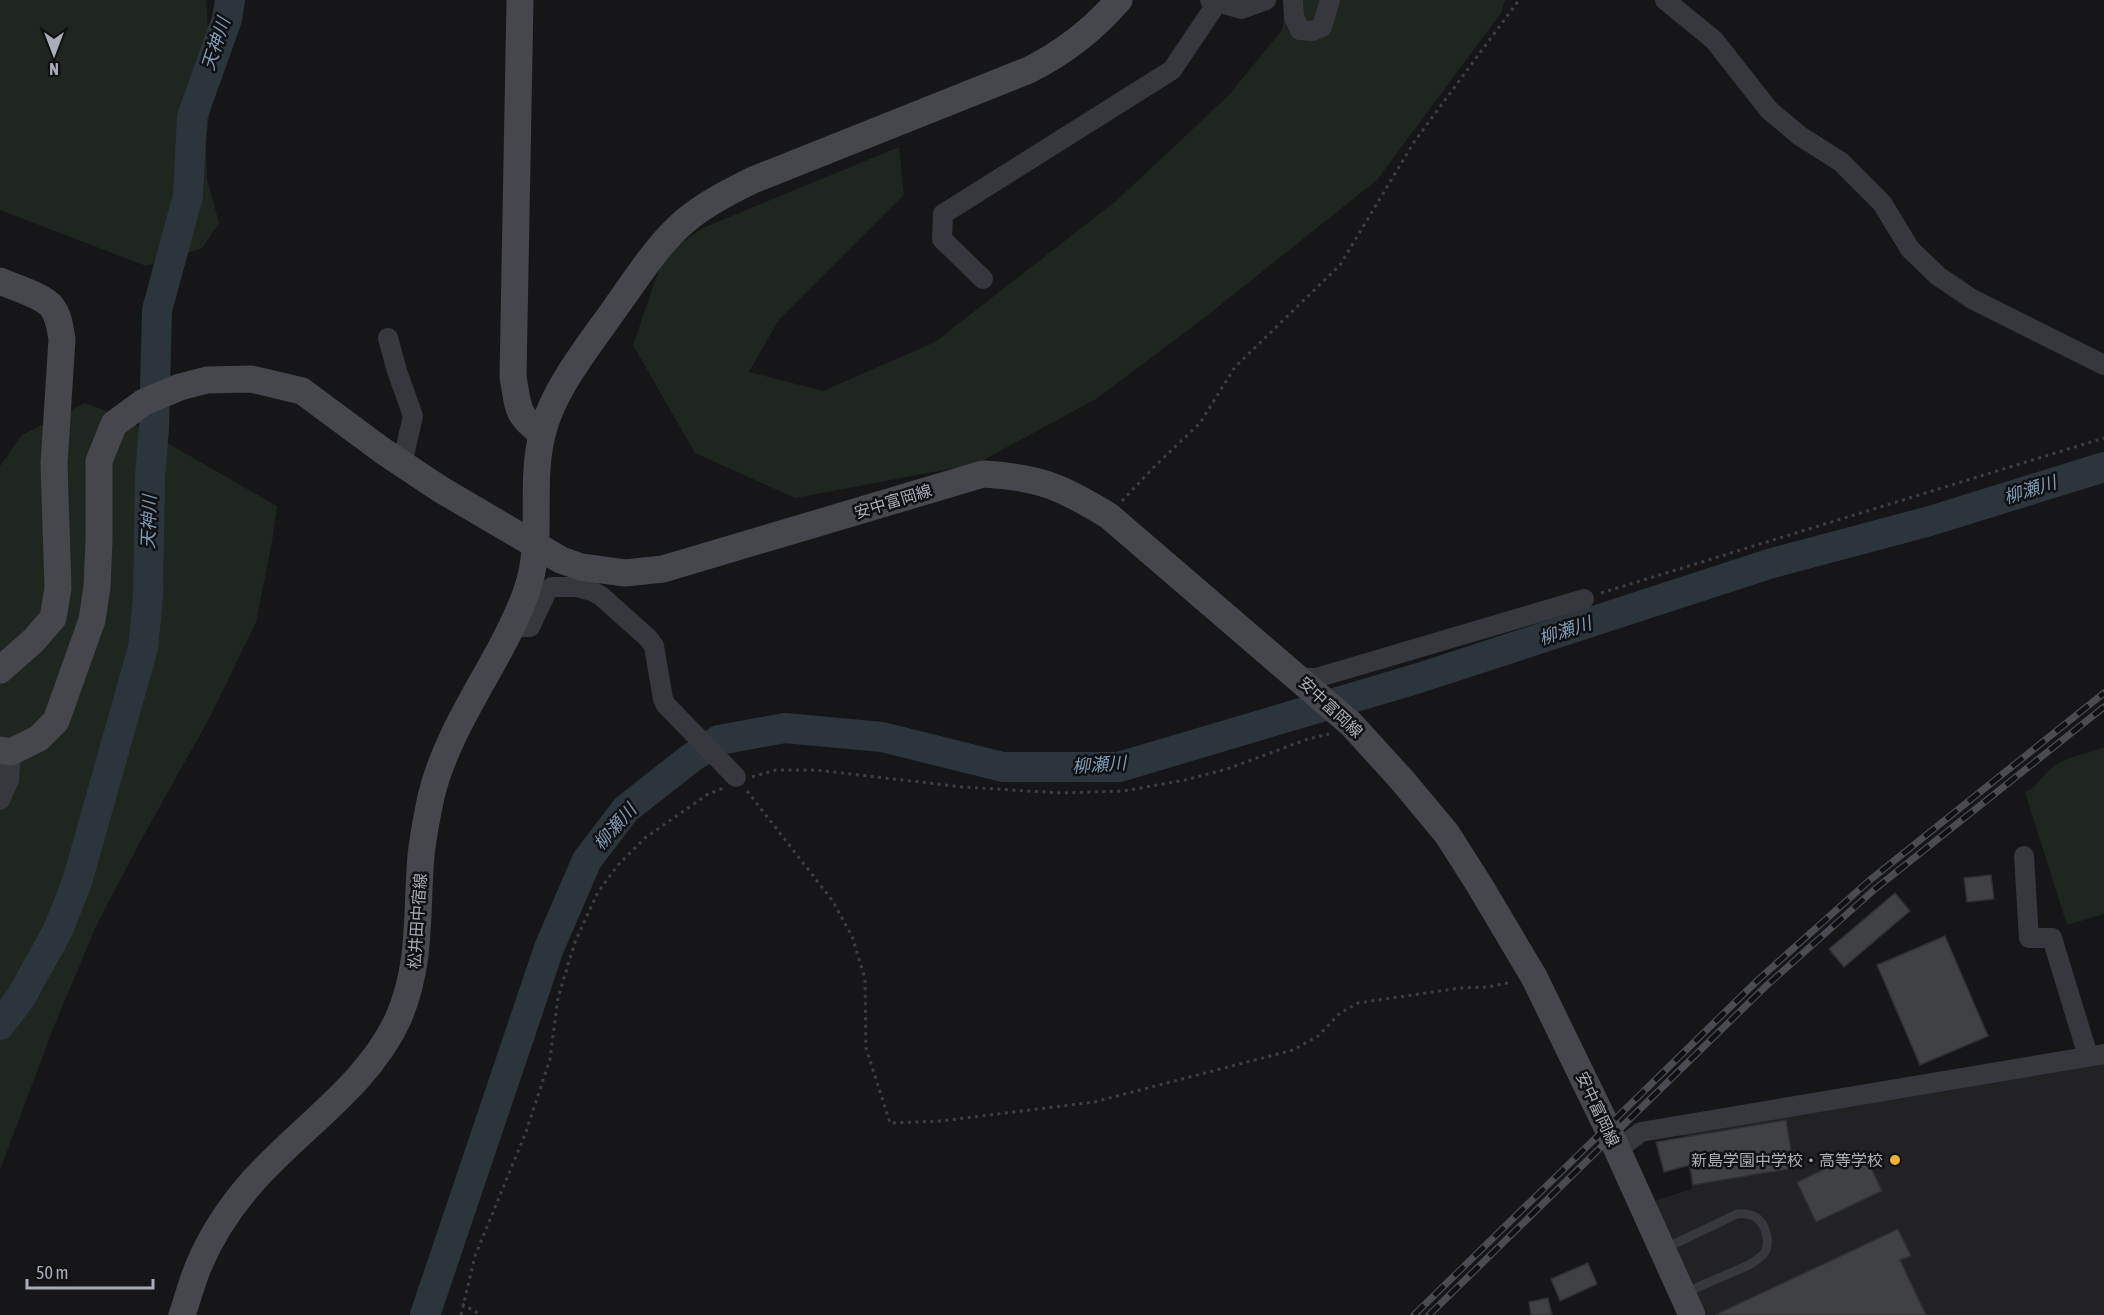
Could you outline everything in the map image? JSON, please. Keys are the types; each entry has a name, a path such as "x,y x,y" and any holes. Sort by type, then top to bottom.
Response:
{"main road":[{"path":"520,0 513,377 519,411 523,418 542,434"},
{"path":"536,544 537,467 542,434 551,409 573,368 658,248 684,222 713,200 753,180 1049,60 1082,38 1119,0"},
{"path":"0,281 51,305 59,321 62,339 54,464 58,588 53,618 33,641 0,670"},
{"name":"安中富岡線","path":"5,751 39,738 56,721 92,620 97,587 99,461 114,424 144,402 180,387 207,380 251,379 302,391 402,464 561,560 581,567 625,573 663,569 983,474 1016,476 1048,483 1074,494 1109,516 1302,680 1354,727 1447,834 1534,977 1617,1150 1687,1304"},
{"name":"松井田中宿線","path":"182,1315 199,1265 226,1214 253,1180 369,1066 387,1041 398,1019 408,996 418,947 421,856 432,793 450,744 521,605 531,578 536,544"}],"street":[{"path":"983,279 942,238 943,214 1172,70 1214,2 1241,9 1266,0"},
{"path":"1293,0 1294,17 1300,30 1312,31 1322,27 1329,0"},
{"path":"1665,0 1714,40 1769,110 1800,136 1841,162 1858,178 1882,203 1910,249 1938,276 1972,299 2104,365"},
{"path":"388,338 413,416 402,464"},
{"path":"510,627 530,627 547,591 552,587 577,587 601,596 654,646 663,699 738,779"},
{"path":"1302,680 1316,678 1584,599"},
{"path":"0,800 9,780 5,751"},
{"path":"1617,1150 1641,1132 2096,1055 2052,938 2029,938 2024,856"}],"lane":[{"path":"1662,1250 1737,1214 1748,1213 1757,1217 1764,1224 1767,1246 1759,1259 1687,1304"}],"path":[{"path":"1109,516 1155,466 1200,423 1235,368 1340,265 1414,142 1519,0"},
{"path":"1584,599 2104,438"},
{"path":"461,1315 475,1256 526,1132 550,1059 558,998 575,942 598,892 618,865 645,838 708,795 738,779 776,770 816,770 963,787 1061,793 1124,791 1185,780 1227,769 1308,740 1354,727"},
{"path":"738,779 832,900 852,936 865,979 866,1048 890,1124 941,1121 1094,1102 1293,1050 1318,1036 1340,1012 1358,1003 1460,988 1488,987 1534,977"},
{"path":"462,1304 481,1315"}],"shaded area":[{"path":"0,0 206,0 212,90 206,143 207,179 219,223 202,248 146,266 0,210"},
{"path":"1287,0 1505,0 1501,13 1377,180 1204,318 1096,399 976,464 795,498 695,453 633,345 664,255 703,228 899,147 904,195 778,321 749,372 823,391 935,342 1116,201 1229,95 1282,30"},
{"path":"85,403 124,418 277,506 256,622 210,717 97,924 55,1024 0,1170 0,466 22,435"},
{"path":"2104,747 2104,914 2067,925 2025,792 2034,787 2057,764"},
{"name":"新島学園中学校・高等学校","path":"2104,1060 2104,1315 1707,1315 1654,1201 1692,1189 1682,1131"}],"building":[{"path":"1991,875 1994,899 1967,902 1964,878"},
{"path":"1895,893 1910,911 1844,967 1829,949"},
{"path":"1945,936 1988,1036 1920,1065 1877,965"},
{"path":"1786,1120 1794,1168 1693,1185 1690,1165 1664,1172 1656,1142"},
{"path":"1863,1151 1882,1191 1816,1222 1797,1182"},
{"path":"1898,1229 1911,1256 1900,1260 1926,1315 1715,1315"},
{"path":"1588,1263 1597,1284 1560,1301 1551,1279"},
{"path":"1548,1298 1552,1315 1531,1315 1529,1302"}],"waterway":[{"name":"天神川","path":"0,1025 21,997 58,930 77,882 143,648 148,598 150,476 154,428 157,310 188,196 192,117 227,19 230,0"},
{"name":"柳瀬川","path":"425,1315 549,948 587,860 626,809 691,758 719,740 785,728 882,737 1003,767 1119,767 1419,678 1769,564 1930,521 2104,467"}],"railway":[{"path":"1414,1315 1759,979 1870,880 2104,693"},
{"path":"1429,1315 1765,987 1875,889 2104,707"}],"place":[{"name":"新島学園中学校・高等学校","path":"1895,1160"}]}
